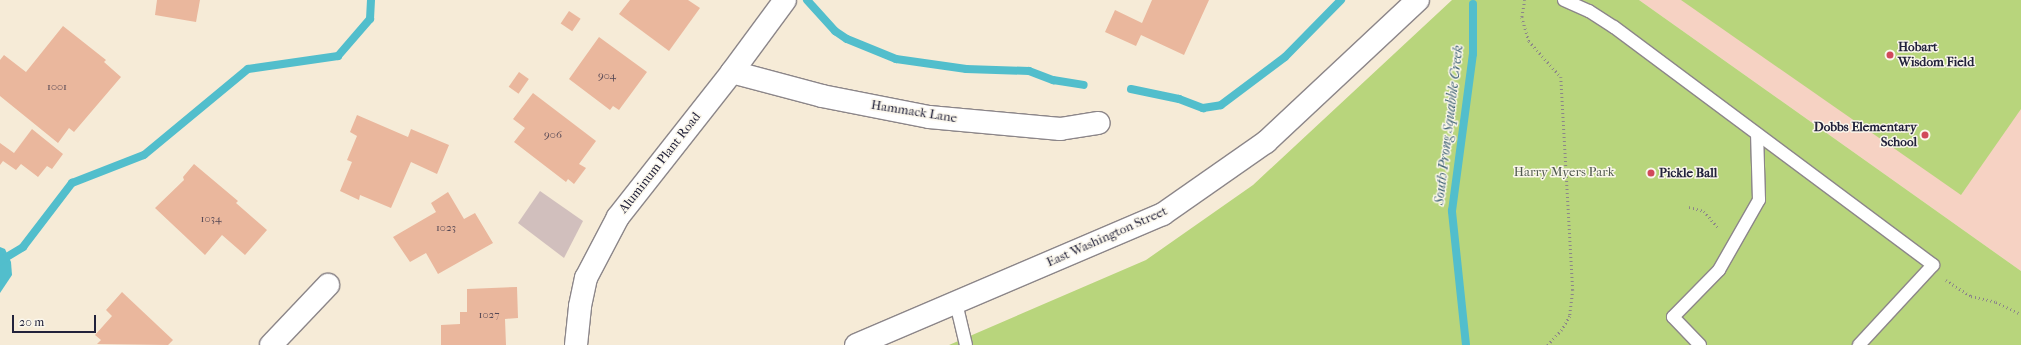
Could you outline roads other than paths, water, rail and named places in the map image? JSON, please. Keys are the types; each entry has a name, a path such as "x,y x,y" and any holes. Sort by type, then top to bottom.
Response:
{"street":[{"name":"Aluminum Plant Road","path":"576,345 580,306 586,278 618,217 732,72 785,0"},
{"name":"East Washington Street","path":"856,345 1163,214 1266,142 1418,0"},
{"name":"Hammack Lane","path":"732,72 822,96 929,117 1060,129 1099,123"},
{"path":"271,345 328,285"}],"lane":[{"path":"1564,0 1589,11 1614,27 1933,265 1859,345"},
{"path":"1700,345 1673,316 1719,270 1760,200 1757,134"},
{"path":"956,303 966,345"}],"water":[{"path":"0,247 5,249 11,262 12,275 0,293"}],"waterway":[{"path":"0,261 23,247 72,183 144,155 248,69 338,56 370,19 371,0"},
{"path":"807,0 835,31 847,39 896,59 966,69 1029,71 1053,80 1084,85"},
{"path":"1131,89 1179,99 1203,108 1221,105 1285,57 1341,0"},
{"name":"South Prong Squabble Creek","path":"1466,345 1452,211 1473,54 1473,4"}],"place":[{"name":"Hobart Wisdom Field","path":"1890,55"},
{"name":"Dobbs Elementary School","path":"1925,135"},
{"name":"Pickle Ball","path":"1651,173"}],"park label":[{"name":"Harry Myers Park","path":"1564,172"}]}
